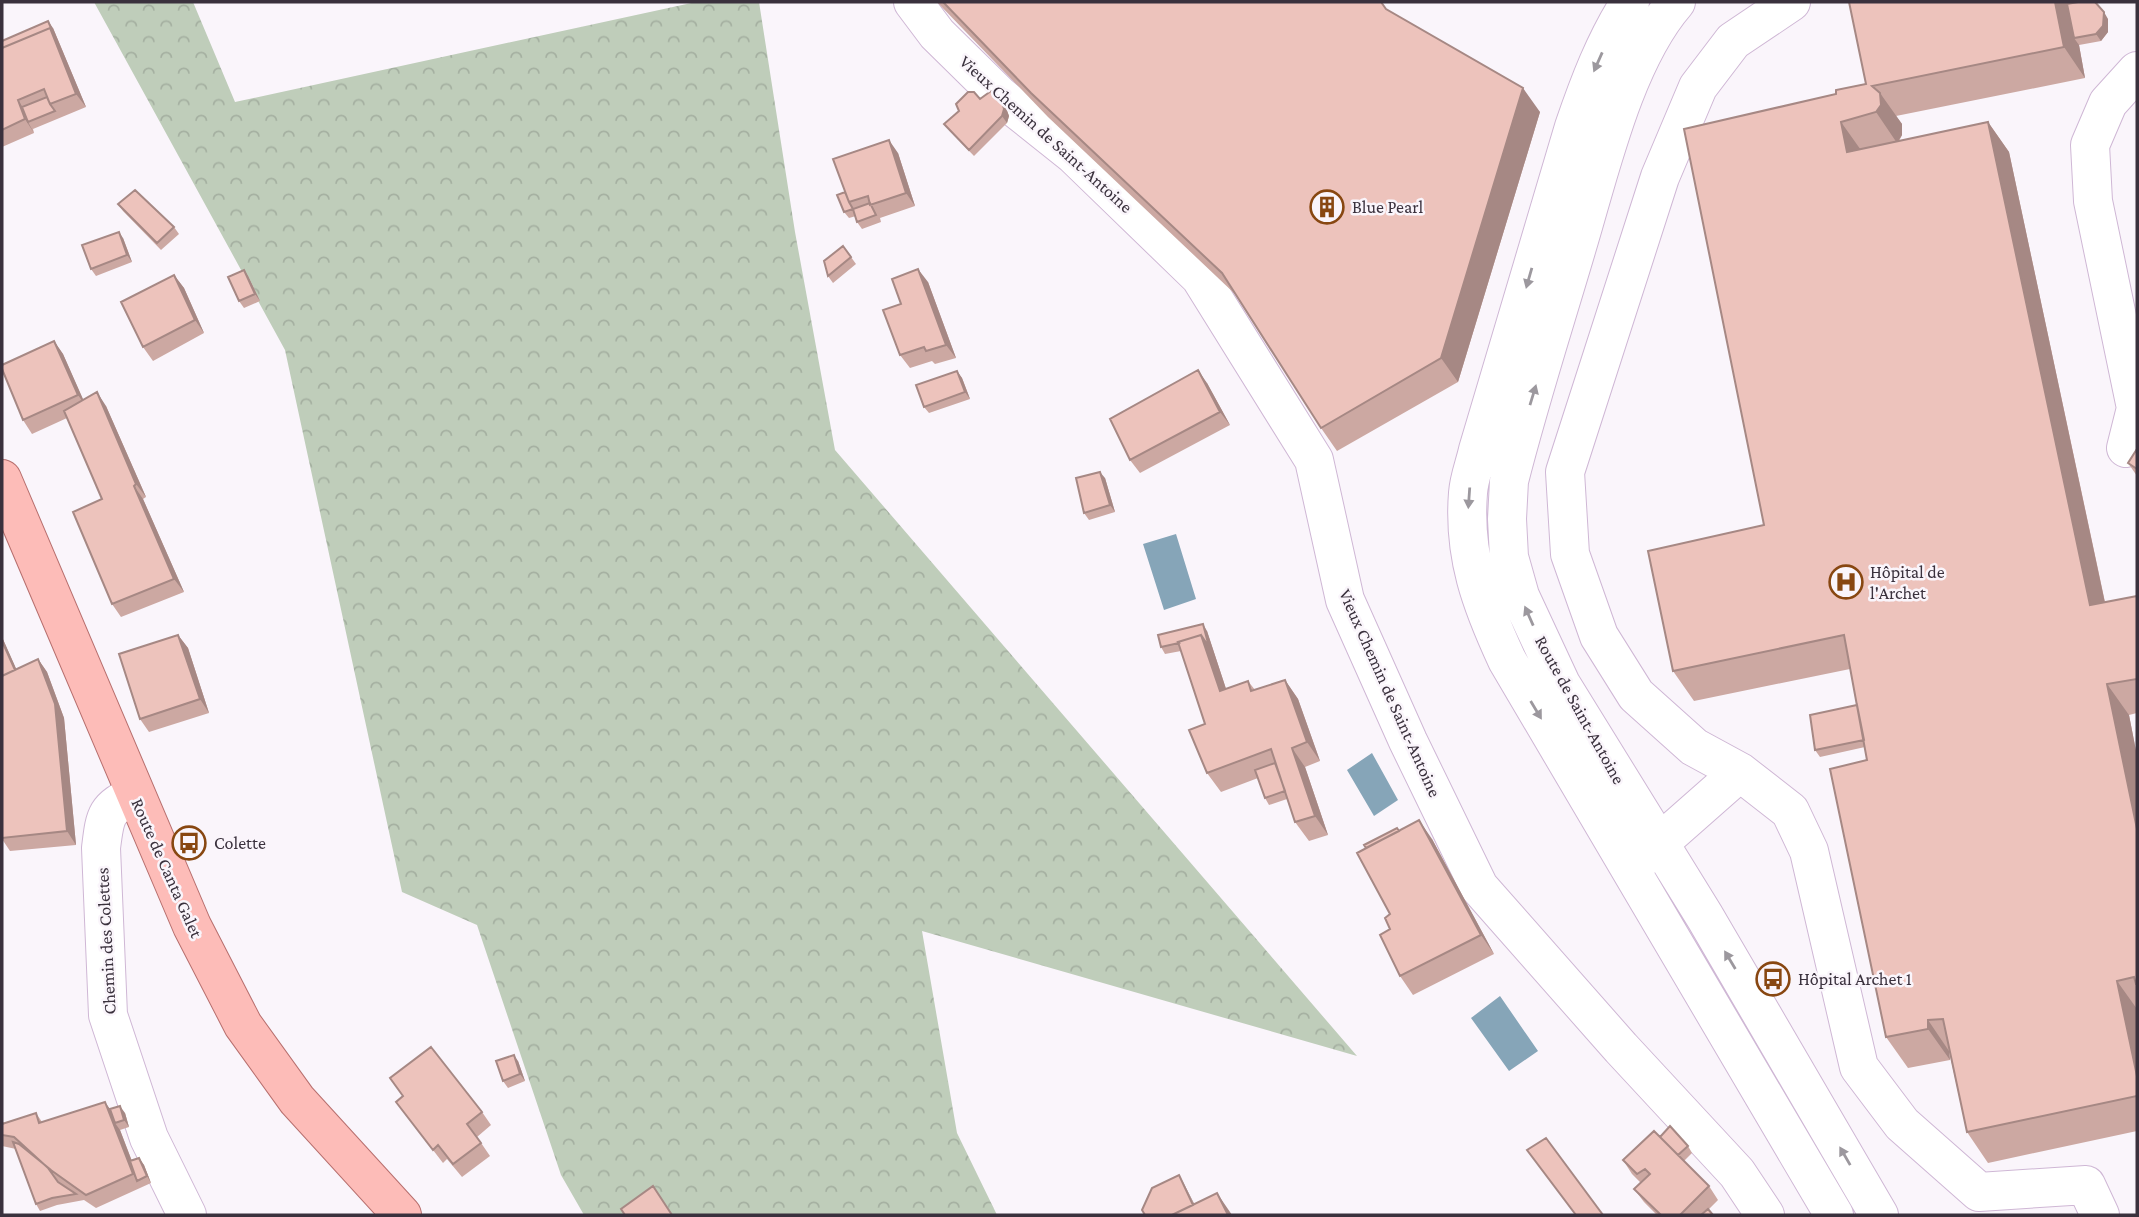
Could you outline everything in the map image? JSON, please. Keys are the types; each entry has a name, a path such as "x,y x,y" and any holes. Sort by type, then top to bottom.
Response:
{"main road":[{"name":"Route de Canta Galet","path":"2,479 192,926 243,1025 297,1100 402,1215"}],"street":[{"name":"Vieux Chemin de Saint-Antoine","path":"913,2 937,34 1000,96 1073,154 1200,277 1314,460 1345,600 1408,741 1479,887 1620,1048 1737,1173 1765,1215"},
{"name":"Route de Saint-Antoine","path":"1630,2 1614,27 1592,76 1574,127 1478,450 1468,491 1472,570 1484,610 1507,660 1644,857 1704,917 1880,1215"},
{"name":"Route de Saint-Antoine","path":"1676,2 1666,13 1645,49 1610,137 1509,481 1509,557 1520,596 1536,634 1644,857 1834,1215"},
{"path":"1791,2 1733,41 1698,88 1660,177 1565,472 1570,554 1599,636 1636,695 1694,747 1740,772 1790,811 1809,851 1858,1067 1902,1124 1979,1192 2086,1185 2100,1215"},
{"path":"2126,448 2137,408 2093,201 2090,145 2108,103 2137,71"},
{"path":"1644,857 1740,772"},
{"name":"Chemin des Colettes","path":"135,795 115,804 104,823 101,848 108,1015 149,1138 187,1215"}],"green space":[{"path":"94,2 193,2 235,102 696,2 759,2 795,232 835,450 1357,1056 922,931 957,1133 997,1215 584,1215 561,1175 477,925 402,892 285,350"}],"water":[{"path":"1176,534 1196,599 1164,610 1143,544"},
{"path":"1372,753 1398,800 1374,816 1347,770"},
{"path":"1500,996 1538,1051 1509,1071 1471,1018"}],"building":[{"name":"Blue Pearl","path":"943,2 1381,2 1386,9 1523,88 1441,358 1321,428 1222,273 1031,93"},
{"path":"1849,2 2055,2 2064,47 1872,86 1880,93 1881,105 1876,112 1841,122 1847,152 1988,122 2090,605 2137,596 2137,679 2107,684 2137,829 2137,984 2134,977 2117,981 2137,1076 2137,1096 1967,1132 1943,1019 1928,1020 1928,1029 1886,1037 1830,769 1867,760 1844,635 1673,671 1648,551 1764,525 1684,129 1836,94 1836,90 1866,84"},
{"path":"2095,2 2104,12 2103,26 2096,34 2074,38 2067,4"},
{"path":"48,21 54,35 50,28 2,48 2,41"},
{"path":"50,28 76,94 50,104 44,89 18,100 25,119 2,130 2,48"},
{"path":"991,91 1001,98 1004,109 1002,116 969,150 944,124 959,111 956,104 968,92 974,92 980,99"},
{"path":"47,97 55,111 28,122 22,107"},
{"path":"889,140 906,193 870,205 868,196 849,202 833,159"},
{"path":"135,190 174,227 157,243 118,204"},
{"path":"845,192 853,209 844,212 837,195"},
{"path":"870,203 876,215 857,222 853,209"},
{"path":"119,232 127,255 91,269 82,245"},
{"path":"843,246 851,257 828,276 824,261"},
{"path":"918,269 946,345 926,351 924,347 900,355 883,310 901,304 892,279"},
{"path":"244,270 255,294 239,301 228,277"},
{"path":"174,275 195,320 143,347 121,302"},
{"path":"54,341 78,395 23,420 2,365"},
{"path":"1198,370 1220,412 1130,460 1110,419"},
{"path":"957,371 965,392 924,407 916,385"},
{"path":"97,392 174,579 112,604 73,512 102,499 64,411"},
{"path":"2137,449 2137,469 2128,463"},
{"path":"1100,472 1110,505 1084,513 1076,478"},
{"path":"1203,624 1209,647 1201,635 1161,647 1158,635"},
{"path":"178,635 200,699 140,719 119,654"},
{"path":"1201,635 1220,691 1248,681 1251,691 1285,680 1307,742 1292,748 1315,816 1295,822 1271,749 1207,773 1189,730 1205,724 1178,642"},
{"path":"2,641 15,670 2,676"},
{"path":"38,659 55,704 67,831 2,838 2,676"},
{"path":"1857,705 1864,740 1815,750 1810,715"},
{"path":"1275,763 1285,791 1265,798 1255,770"},
{"path":"1419,820 1481,935 1400,976 1380,935 1390,929 1385,918 1390,914 1357,853"},
{"path":"1397,828 1399,831 1366,848 1364,845"},
{"path":"431,1047 482,1112 467,1124 481,1143 453,1164 438,1145 433,1150 396,1102 403,1096 390,1078"},
{"path":"514,1055 520,1074 503,1081 496,1061"},
{"path":"105,1102 133,1174 86,1195 48,1168 14,1137 2,1135 2,1124 36,1113 39,1123"},
{"path":"120,1106 124,1120 115,1123 110,1109"},
{"path":"1670,1126 1688,1146 1678,1155 1660,1137"},
{"path":"1654,1131 1709,1186 1680,1215 1661,1215 1634,1189 1650,1174 1645,1169 1637,1174 1623,1160"},
{"path":"1546,1138 1603,1215 1576,1215 1527,1150"},
{"path":"13,1142 51,1170 48,1168 58,1182 76,1194 36,1204"},
{"path":"139,1158 147,1176 137,1181 130,1161"},
{"path":"1179,1175 1193,1205 1172,1215 1145,1215 1142,1210 1152,1188"},
{"path":"653,1186 672,1215 625,1215 621,1209"},
{"path":"1217,1193 1228,1215 1172,1215"},
{"path":"1708,1209 1713,1215 1701,1215"}],"place":[{"name":"Blue Pearl","path":"1327,207"},
{"name":"Hôpital de l'Archet","path":"1846,582"},
{"name":"Colette","path":"189,843"},
{"name":"Hôpital Archet 1","path":"1773,979"}]}
